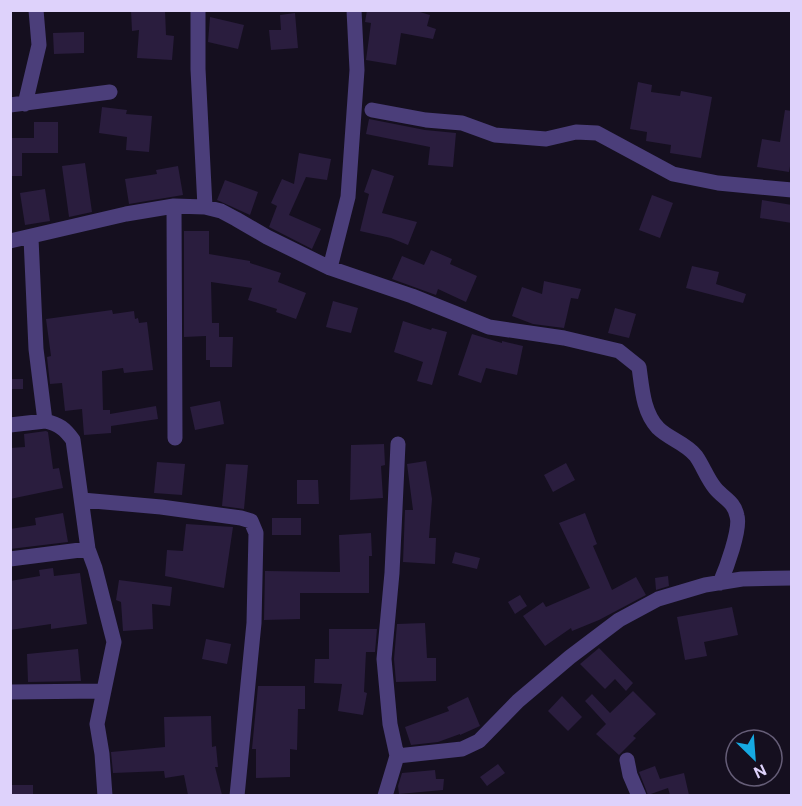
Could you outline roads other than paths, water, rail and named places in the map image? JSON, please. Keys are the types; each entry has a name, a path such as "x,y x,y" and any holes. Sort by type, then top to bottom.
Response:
{"street":[{"path":"36,10 39,45 18,105 110,92"},
{"path":"198,10 198,69 205,207"},
{"path":"330,268 348,196 357,70 354,10"},
{"path":"372,110 426,120 462,123 495,135 546,139 576,132 597,133 672,174 718,183 792,190"},
{"path":"174,206 175,438"},
{"path":"10,241 31,238 126,214 174,206 205,207 221,211 330,268 412,296 489,327 564,338 619,351 639,367 644,403 658,428 696,456 710,482 721,496 732,502 738,518 734,542 720,583"},
{"path":"31,238 36,349 45,421"},
{"path":"10,425 45,421 55,423 64,429 73,440 88,549 112,628 114,642 102,691 97,724 105,795"},
{"path":"384,795 397,756 390,724 384,659 392,573 398,444"},
{"path":"82,500 160,507 251,521 256,534 254,623 237,795"},
{"path":"10,559 88,549"},
{"path":"397,756 462,749 479,741 518,701 619,620 658,599 705,585 742,579 792,578"},
{"path":"10,692 102,691"},
{"path":"627,760 630,775 639,795"}]}
